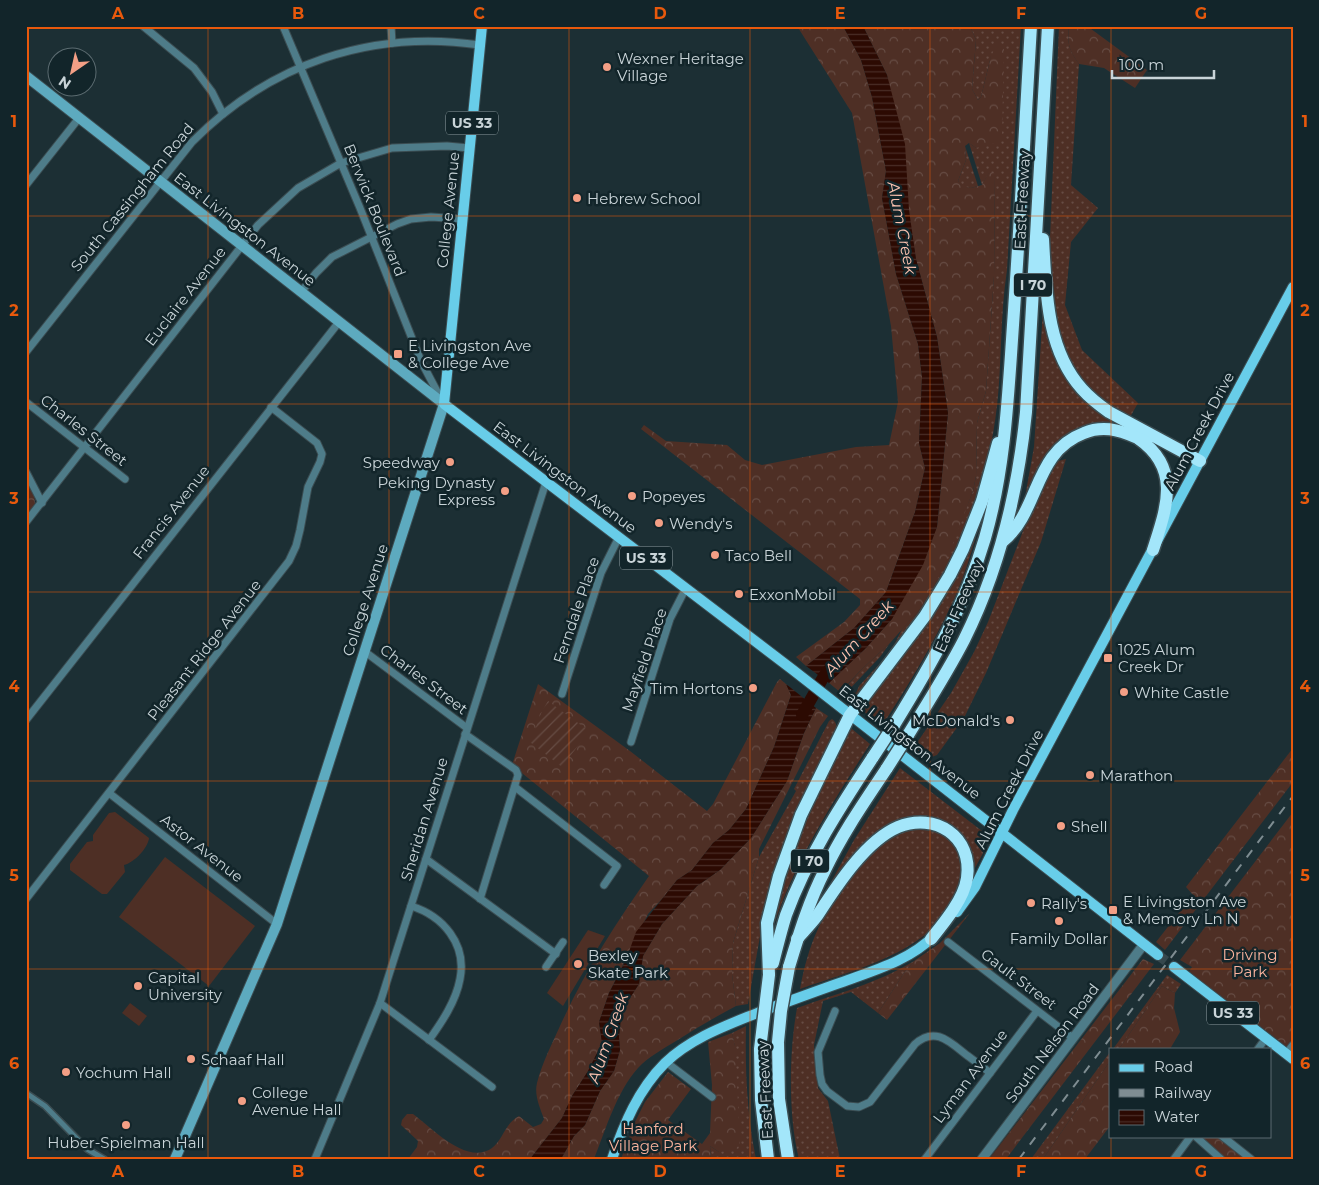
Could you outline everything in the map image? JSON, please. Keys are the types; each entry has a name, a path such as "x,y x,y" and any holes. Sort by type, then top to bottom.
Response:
{"highway":[{"name":"East Freeway","path":"768,1159 760,1100 760,1049 769,975 786,915 804,873 840,807 894,725 947,634 968,589 992,513 1005,433 1018,267 1030,26"},
{"name":"East Freeway","path":"788,1159 779,1100 778,1042 781,1011 789,968 797,939 826,867 855,817 937,688 967,634 1003,541 1011,509 1023,442 1029,368 1048,26"},
{"path":"1039,184 1047,303 1054,336 1072,376 1083,391 1109,412 1200,462"},
{"path":"1003,541 1013,532 1046,464 1059,447 1086,432 1105,428 1126,432 1188,464 1200,462"},
{"path":"769,975 768,922 779,876 801,815 850,715 925,616 950,576 982,502 997,444 1005,433"},
{"path":"1135,437 1151,448 1157,456 1166,477 1168,488 1164,516 1153,550"},
{"path":"797,939 816,918 835,887 861,856 890,831 906,824 920,822 935,824 950,832 959,842 968,863 967,878 962,894 948,918 931,940"}],"main road":[{"name":"College Avenue","path":"175,1159 277,924 444,404 482,26"},
{"name":"East Livingston Avenue","path":"26,76 444,404 793,670 1158,955"},
{"name":"Alum Creek Drive","path":"612,1159 623,1127 637,1100 666,1062 698,1039 726,1025 882,968 931,940 954,916 975,887 1013,810 1293,286"},
{"name":"US 33","path":"1174,967 1289,1057"}],"street":[{"path":"143,26 194,68 212,92 223,114"},
{"name":"Berwick Boulevard","path":"283,26 372,236 421,361 444,404"},
{"path":"391,26 392,43"},
{"name":"South Cassingham Road","path":"26,352 192,142 223,114 251,94 300,67 328,56 355,49 392,43 450,41 480,45"},
{"path":"26,185 79,118"},
{"name":"Euclaire Avenue","path":"26,522 258,225 298,188 341,163 392,148 447,146 469,148"},
{"path":"301,292 332,257 372,236 411,219 431,217 462,220"},
{"name":"Francis Avenue","path":"26,720 339,322"},
{"name":"Charles Street","path":"26,402 125,479"},
{"name":"Pleasant Ridge Avenue","path":"26,899 289,561 296,546 308,488 322,454 317,443 272,407"},
{"path":"26,472 42,503"},
{"name":"Sheridan Avenue","path":"315,1159 380,1003 546,482"},
{"name":"Ferndale Place","path":"562,694 601,573 618,537"},
{"name":"Mayfield Place","path":"631,742 670,619 686,588"},
{"name":"Charles Street","path":"364,651 516,770 518,776 515,787"},
{"path":"480,899 515,787 616,866 604,885"},
{"name":"Astor Avenue","path":"109,794 277,924"},
{"path":"426,859 556,954"},
{"path":"411,906 422,910 446,927 457,944 460,954 459,984 450,1007 429,1040"},
{"path":"546,967 563,942"},
{"name":"Gault Street","path":"948,942 1073,1038"},
{"name":"South Nelson Road","path":"982,1159 1144,944"},
{"path":"380,1003 492,1087"},
{"name":"Lyman Avenue","path":"925,1159 1038,1011"},
{"path":"835,1012 818,1052 822,1084 827,1091 847,1106 866,1105 875,1097 921,1038 940,1036 990,1073"},
{"path":"1259,1048 1266,1038"},
{"path":"1289,1057 1293,1045"},
{"path":"666,1062 712,1096"},
{"path":"26,1093 45,1106 87,1148 104,1159"},
{"path":"1174,1159 1190,1138"},
{"path":"1197,1138 1221,1159"},
{"path":"1225,1138 1251,1159"}],"green space":[{"path":"797,26 843,26 861,60 872,97 886,171 882,198 896,274 918,344 922,377 919,443 925,468 915,512 886,592 854,628 806,666 796,657 844,622 860,605 860,599 641,429 644,425 666,441 727,445 745,460 762,465 856,447 889,445 898,402 891,326 852,113"},
{"path":"863,26 970,26 976,40 972,89 978,100 981,97 991,56 997,44 1004,49 1002,135 996,143 976,148 969,143 965,146 966,160 958,181 962,186 971,188 982,185 989,172 995,174 994,276 986,391 977,423 976,476 973,491 934,587 921,608 890,643 840,692 829,683 866,648 892,619 937,527 948,413 937,337 916,259 887,75"},
{"path":"970,26 1021,26 999,389 993,432 988,458 973,510 940,583 909,630 854,699 847,698 852,692 856,693 859,686 883,660 902,629 921,608 934,587 973,491 976,476 977,423 986,391 994,276 995,175 989,173 982,185 969,143 976,148 991,56 981,97 978,100 972,89 976,40"},
{"path":"1059,26 1069,26 1068,38 1070,46 1079,64 1071,185 1098,208 1071,242 1065,305 1082,350 1138,403 1129,419 1106,406 1078,377 1061,342 1055,319 1050,273 1050,238"},
{"path":"1069,26 1087,26 1147,70 1135,88 1104,68 1079,64 1070,46 1068,38"},
{"path":"965,146 978,186 971,188 962,187 958,181 966,160"},
{"path":"1043,310 1056,352 1124,426 1074,432 1028,498 1025,497 1034,447"},
{"path":"1066,459 1041,542 986,673 964,718 937,755 929,758 924,757 912,750 951,693 974,652 988,622 1023,531 1054,466 1058,461"},
{"path":"26,478 34,494 35,504 26,515"},
{"path":"974,536 976,537 968,563 951,606 918,667 882,726 863,711 864,707 920,631"},
{"path":"890,643 880,657 844,695 841,692"},
{"path":"780,679 786,684 791,695 774,747 746,809 729,830 713,843 692,870 677,880 648,914 609,993 599,1022 602,1043 588,1071 572,1096 562,1118 530,1159 408,1159 417,1147 418,1141 401,1125 402,1120 407,1114 413,1114 450,1143 472,1152 482,1152 496,1145 510,1123 519,1116 533,1127 541,1124 544,1119 536,1088 547,1054 590,968 649,876 512,765 538,684 630,751 707,811 713,804"},
{"path":"548,701 589,731 562,767 530,742 538,719"},
{"path":"816,708 828,716 820,727 759,849 759,857 733,943 732,974 736,1006 661,1050 638,1068 618,1100 594,1159 561,1159 574,1136 585,1125 600,1091 614,1071 620,1050 621,1017 626,1004 639,984 643,956 662,924 697,886 720,870 751,838 787,781 804,733"},
{"path":"832,719 836,725 834,738 762,925 748,1004 736,1006 732,974 733,943 759,857 796,791 794,789 829,721"},
{"path":"852,729 870,744 828,810 803,856 773,928 777,902 791,852 846,733"},
{"path":"1293,748 1293,782 1165,950 1156,942 1193,895 1186,887"},
{"path":"900,768 982,831 986,841 985,846 974,870 971,869 964,842 910,820 833,883 831,882 854,840"},
{"path":"115,812 149,838 140,854 124,865 125,872 107,894 102,894 70,870 70,864 87,842 93,841 93,835 109,813"},
{"name":"Driving Park","path":"1293,812 1293,1039 1287,1047 1189,972 1192,967 1180,960"},
{"path":"909,828 930,830 943,834 958,849 965,877 945,914 932,929 898,952 858,969 800,989 812,944 823,919 838,894 871,852 882,842"},
{"path":"165,857 255,926 209,986 119,917"},
{"path":"970,913 887,1020 878,1013 914,961 940,943"},
{"name":"Bexley Skate Park","path":"588,930 605,936 563,1006 547,993"},
{"path":"1143,959 1154,964 1006,1159 989,1159"},
{"path":"914,961 878,1013 851,992 823,1001 814,1045 818,1088 828,1101 840,1159 799,1159 795,1142 791,1103 792,1044 797,1008 886,976"},
{"path":"1167,975 1181,984 1175,993 1162,986 1120,1048 1114,1048"},
{"path":"1162,986 1175,993 1174,1008 1180,1032 1171,1048 1120,1048"},
{"path":"130,1003 147,1016 139,1026 122,1013"},
{"path":"746,1026 747,1092 750,1126 756,1159 711,1159 710,1146 719,1152 735,1047 732,1033"},
{"name":"Hanford Village Park","path":"732,1033 735,1046 740,1143 736,1149 719,1152 710,1146 711,1159 621,1159 645,1102 668,1072 691,1089 668,1120 702,1144 710,1133 712,1085 708,1042"},
{"path":"1109,1053 1109,1062 1043,1159 1031,1159"},
{"path":"1109,1062 1109,1127 1085,1159 1043,1159"},
{"path":"1203,1138 1219,1138 1247,1159 1224,1159"}],"water":[{"path":"843,26 863,26 887,75 905,144 909,210 916,259 937,337 948,413 937,527 923,565 892,619 866,648 829,683 806,666 854,628 886,592 915,512 925,468 919,443 922,377 918,344 896,274 882,198 886,171 872,97 861,60"},
{"path":"786,684 816,708 804,733 787,781 751,838 720,870 697,886 662,924 643,956 639,984 626,1004 621,1017 620,1050 614,1071 600,1091 585,1125 574,1136 561,1159 530,1159 562,1118 572,1096 588,1071 602,1043 599,1022 609,993 626,960 636,932 677,880 692,870 713,843 729,830 746,809 774,747 791,695"}],"waterway":[{"name":"Alum Creek","path":"802,715 824,676 832,666"}],"tunnel":[{"path":"1158,955 1174,967"}],"railway":[{"path":"1019,1159 1293,796"}],"place":[{"name":"Wexner Heritage Village","path":"607,67"},
{"name":"Hebrew School","path":"577,198"},
{"name":"E Livingston Ave & College Ave","path":"398,354"},
{"name":"Speedway","path":"450,462"},
{"name":"Peking Dynasty Express","path":"505,491"},
{"name":"Popeyes","path":"632,496"},
{"name":"Wendy's","path":"659,523"},
{"name":"Taco Bell","path":"715,555"},
{"name":"ExxonMobil","path":"739,594"},
{"name":"1025 Alum Creek Dr","path":"1108,658"},
{"name":"Tim Hortons","path":"753,688"},
{"name":"White Castle","path":"1124,692"},
{"name":"McDonald's","path":"1010,720"},
{"name":"Marathon","path":"1090,775"},
{"name":"Shell","path":"1061,826"},
{"name":"Rally's","path":"1031,903"},
{"name":"E Livingston Ave & Memory Ln N","path":"1113,910"},
{"name":"Family Dollar","path":"1059,921"},
{"name":"Bexley Skate Park","path":"578,964"},
{"name":"Capital University","path":"138,986"},
{"name":"Schaaf Hall","path":"191,1059"},
{"name":"Yochum Hall","path":"66,1072"},
{"name":"College Avenue Hall","path":"242,1101"},
{"name":"Huber-Spielman Hall","path":"126,1125"}]}
